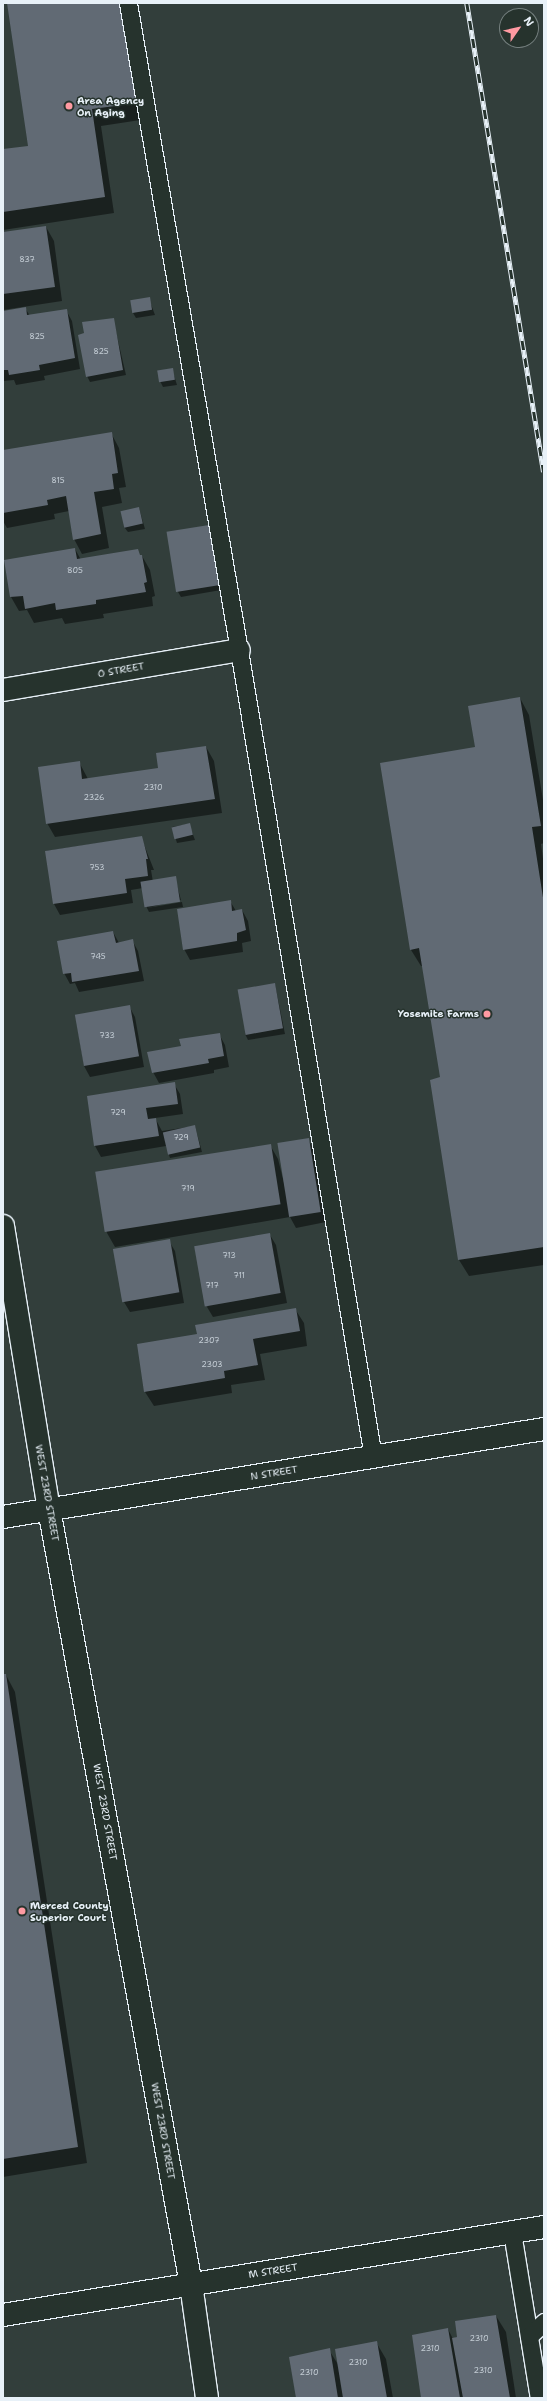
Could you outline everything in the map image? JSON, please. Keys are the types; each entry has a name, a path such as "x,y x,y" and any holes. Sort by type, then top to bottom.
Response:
{"street":[{"name":"O STREET","path":"3,690 239,650"},
{"name":"WEST 23RD STREET","path":"3,1226 49,1509 191,2284 207,2398"},
{"name":"N STREET","path":"3,1517 544,1429"},
{"name":"M STREET","path":"3,2315 544,2227"}],"lane":[{"path":"128,3 239,650 373,1457"},
{"path":"512,2232 529,2336 540,2390"},
{"path":"529,2336 544,2322"}],"building":[{"name":"Area Agency On Aging","path":"7,3 124,3 138,103 92,109 105,197 3,212 3,149 28,146"},
{"path":"46,226 55,287 3,294 3,232"},
{"path":"150,297 152,310 132,313 130,300"},
{"path":"26,307 27,315 67,309 75,358 39,365 40,370 9,375 8,370 3,370 3,311"},
{"path":"114,318 123,370 86,377 78,335 84,333 82,322"},
{"path":"173,368 175,380 159,382 157,371"},
{"path":"112,432 118,473 112,474 114,489 94,492 101,534 73,540 66,496 47,500 48,505 3,513 3,450"},
{"path":"139,507 143,524 124,528 120,511"},
{"path":"209,525 219,585 176,592 167,532"},
{"path":"75,548 77,559 138,549 140,555 142,555 147,582 144,583 146,592 96,600 96,604 56,610 55,603 25,609 23,596 10,597 4,560"},
{"name":"Yosemite Farms","path":"520,697 541,826 532,827 544,904 544,1247 458,1260 430,1080 440,1077 419,948 410,950 380,763 475,747 468,706"},
{"path":"206,746 215,799 46,824 38,767 80,761 82,779 158,768 156,753"},
{"path":"190,823 193,835 174,839 172,828"},
{"path":"142,836 148,859 146,859 148,876 125,879 127,893 53,904 45,851"},
{"path":"176,876 180,902 145,907 140,882"},
{"path":"231,900 232,911 242,909 246,930 237,933 237,941 183,950 177,909"},
{"path":"113,931 116,943 133,939 139,971 72,982 71,973 63,974 57,941"},
{"path":"275,983 283,1028 246,1035 238,990"},
{"path":"130,1005 139,1056 84,1066 75,1015"},
{"path":"220,1033 224,1056 208,1059 209,1063 152,1073 147,1052 181,1046 179,1039"},
{"path":"175,1082 178,1104 146,1108 148,1119 156,1118 159,1136 94,1146 87,1096"},
{"path":"195,1125 200,1147 168,1155 163,1132"},
{"path":"309,1138 321,1212 289,1217 277,1143"},
{"path":"271,1144 281,1204 105,1232 95,1172"},
{"path":"270,1233 281,1293 205,1306 194,1246"},
{"path":"170,1239 179,1292 122,1302 113,1249"},
{"path":"296,1308 300,1331 253,1339 258,1365 224,1371 225,1378 144,1392 137,1344 197,1334 195,1325"},
{"name":"Merced County Superior Court","path":"3,1674 6,1674 78,2147 3,2159"},
{"path":"496,2315 510,2398 463,2398 452,2338 457,2337 455,2321"},
{"path":"448,2328 460,2398 421,2398 412,2335"},
{"path":"377,2341 387,2398 343,2398 335,2349"},
{"path":"330,2348 338,2398 296,2398 289,2357"}],"railway":[{"path":"467,3 544,472"}],"place":[{"name":"Area Agency On Aging","path":"69,106"},
{"name":"Yosemite Farms","path":"487,1014"},
{"name":"Merced County Superior Court","path":"22,1911"}]}
